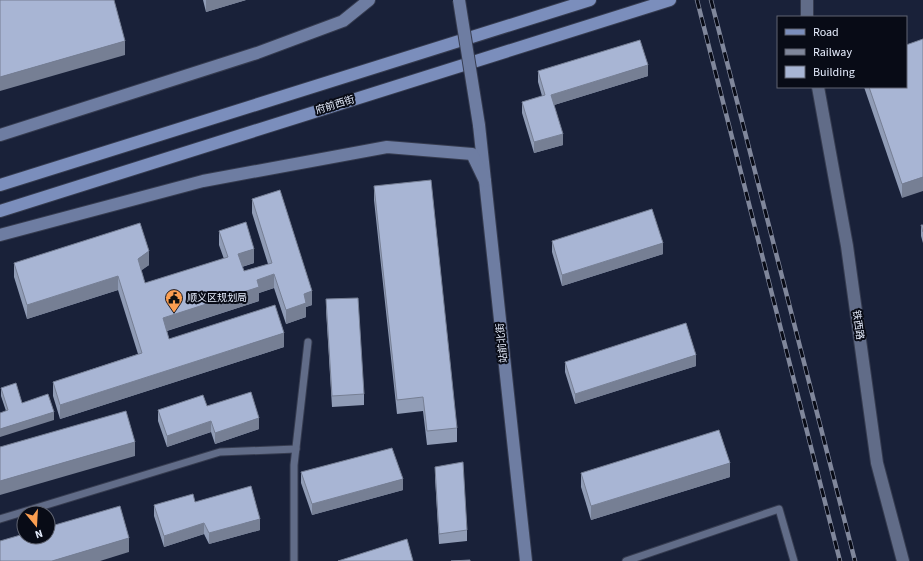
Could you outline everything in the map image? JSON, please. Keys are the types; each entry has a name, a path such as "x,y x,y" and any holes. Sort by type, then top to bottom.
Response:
{"main road":[{"path":"0,135 257,53 343,20 369,0"},
{"name":"站前北街","path":"459,0 479,125 526,561"},
{"path":"0,185 590,0"},
{"name":"府前西街","path":"0,211 670,0"},
{"path":"0,235 203,181 387,148 472,154 485,181"}],"street":[{"path":"806,0 807,16"},
{"name":"铁西路","path":"818,88 847,246 877,463 903,561"}],"lane":[{"path":"294,561 294,465 308,342"},
{"path":"0,519 220,452 296,449"},
{"path":"626,561 779,509 794,561"}],"building":[{"path":"0,0 114,0 125,41 0,77"},
{"path":"923,39 923,177 902,184 869,88 907,88 907,45"},
{"path":"640,40 648,65 551,95 563,134 534,142 522,102 545,95 538,71"},
{"path":"431,180 457,428 427,431 423,397 397,400 374,186"},
{"name":"顺义区规划局","path":"280,190 312,291 304,294 306,303 286,310 274,274 257,280 259,287 163,318 169,339 275,305 284,333 60,405 53,382 142,353 118,276 27,305 14,263 140,223 149,251 138,259 145,283 228,257 219,231 246,222 254,249 238,254 244,271 272,263 252,199"},
{"path":"652,209 663,243 562,275 552,241"},
{"path":"358,298 364,394 332,396 326,299"},
{"path":"686,323 696,355 575,394 565,362"},
{"path":"16,383 22,403 48,394 54,412 0,429 0,413 8,410 1,388"},
{"path":"251,392 259,418 215,433 211,421 167,436 158,410 203,395 207,406"},
{"path":"126,411 135,442 0,481 0,447"},
{"path":"719,430 730,463 591,506 581,473"},
{"path":"392,448 403,479 312,504 301,472"},
{"path":"463,462 467,530 439,534 435,467"},
{"path":"251,486 260,519 209,533 204,523 164,536 154,505 193,494 195,502"},
{"path":"120,506 129,538 52,561 0,561 0,541 16,536 16,545 56,545 56,525"},
{"path":"407,539 413,561 338,561"}],"railway":[{"path":"697,0 840,561"},
{"path":"711,0 855,561"}],"place":[{"name":"顺义区规划局","path":"174,313"}]}
